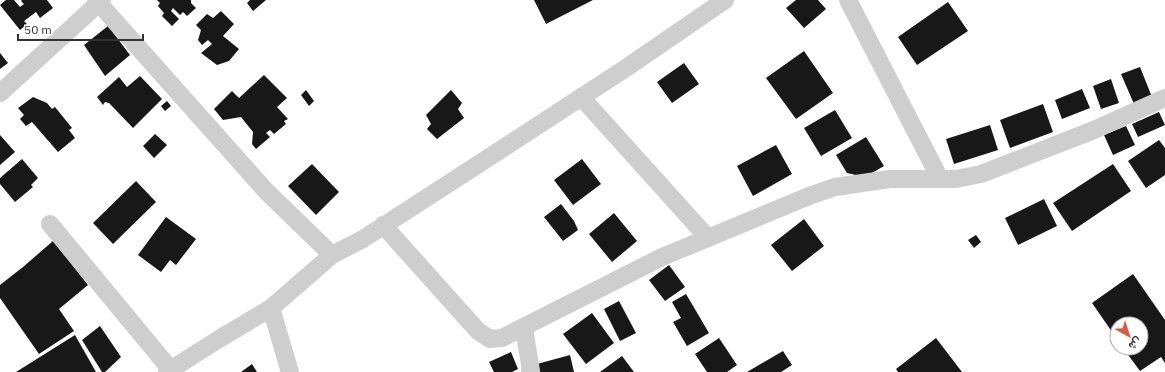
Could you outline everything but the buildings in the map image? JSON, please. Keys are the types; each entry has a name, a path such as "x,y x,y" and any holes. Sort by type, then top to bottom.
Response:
{"street":[{"path":"50,224 169,371 272,308 332,256 363,239 581,98 725,0"},
{"path":"848,0 940,179"},
{"path":"0,93 100,1 266,191 332,256"},
{"path":"581,98 708,238"},
{"path":"383,226 478,331 490,339 502,338 662,257 809,196 835,187 890,178 956,179 981,174 1094,130 1165,98"},
{"path":"272,308 290,372"},
{"path":"524,328 530,372"}]}
